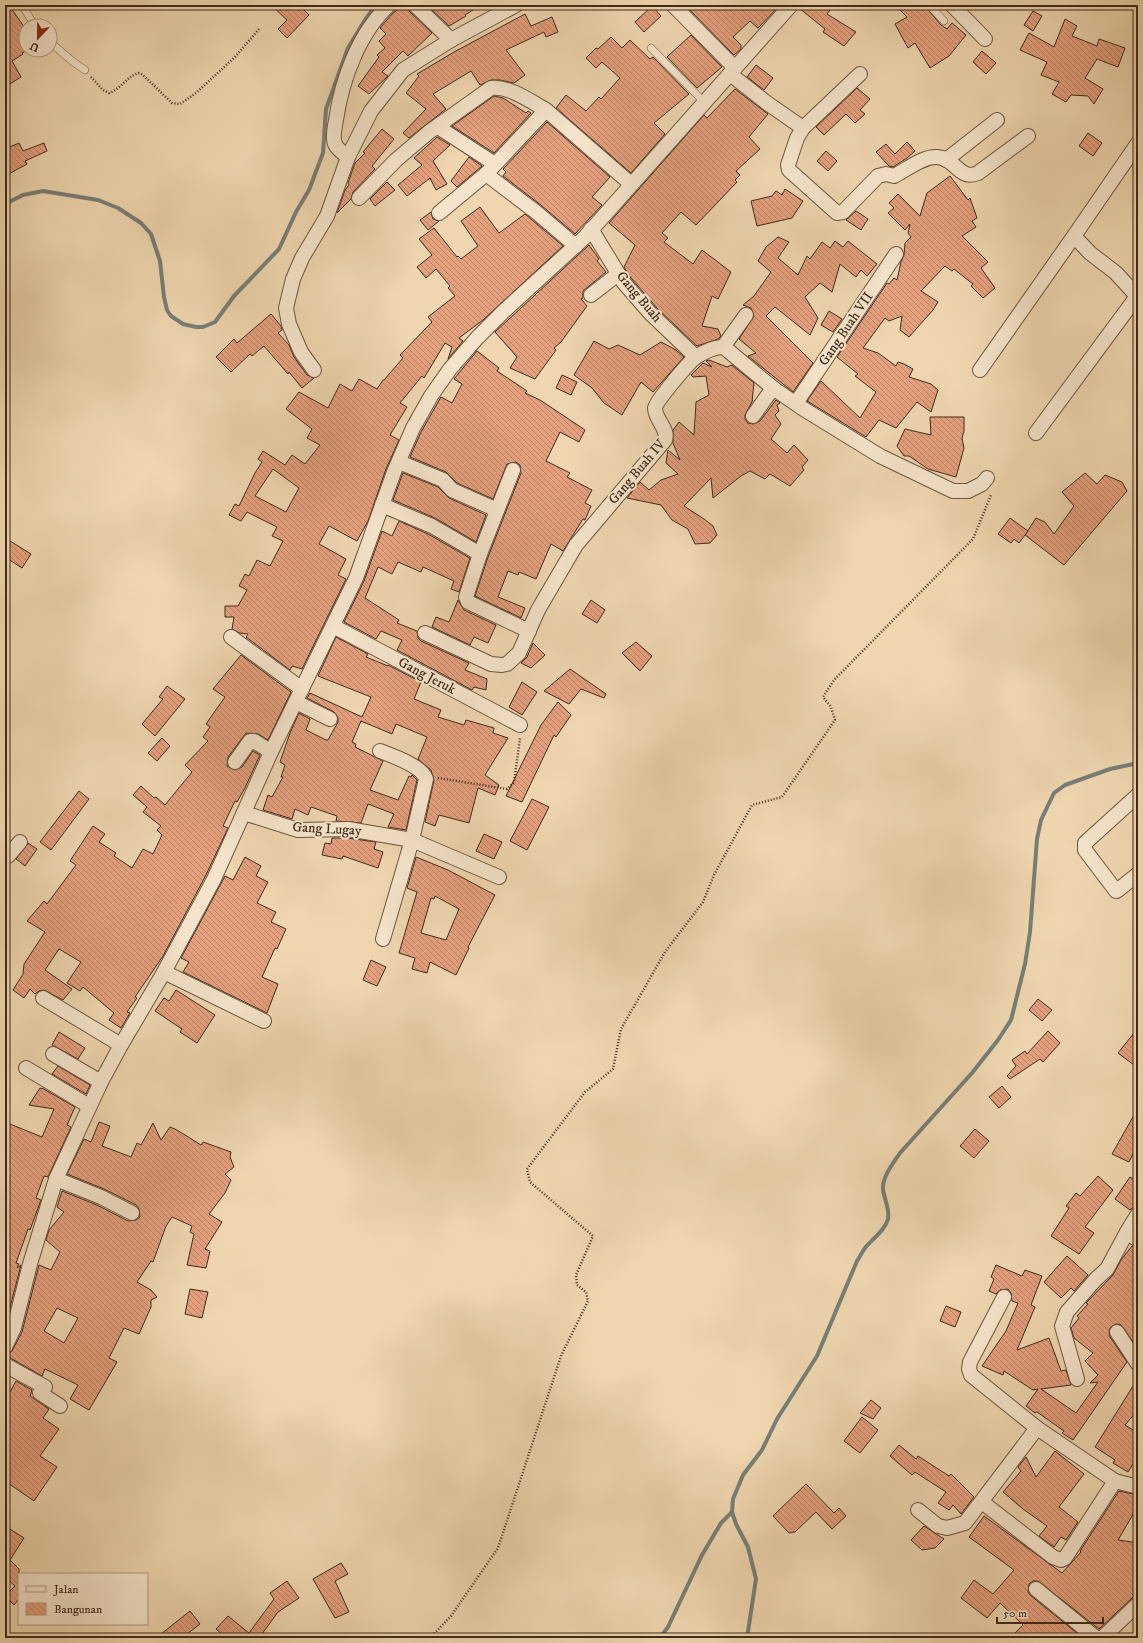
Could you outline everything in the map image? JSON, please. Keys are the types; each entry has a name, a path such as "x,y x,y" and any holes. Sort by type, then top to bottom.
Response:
{"street":[{"path":"348,157 339,150 335,144 333,136 338,103 346,77 365,36 376,17 389,5"},
{"path":"415,5 451,40"},
{"path":"314,370 301,352 289,324 286,308 293,279 302,258 327,216 348,157 371,111 403,70 451,40 516,5"},
{"path":"673,5 732,71 767,103 803,128"},
{"path":"5,1347 14,1328 30,1264 56,1179 101,1082 164,972 214,879 271,752 356,578 382,505 413,428 431,396 450,369 477,338 504,311 576,246 592,229 790,5"},
{"path":"952,5 985,39"},
{"path":"860,74 803,128 797,138 788,165 789,170 837,213 843,212 878,176 886,174 894,176 924,160 936,157 946,160 966,175 978,173 1028,136"},
{"path":"359,198 396,160 491,88 510,92 546,110 632,184"},
{"path":"439,213 491,169 546,110"},
{"path":"946,160 997,120"},
{"path":"438,127 491,169 536,212 576,246"},
{"path":"980,370 1138,143"},
{"name":"Gang Buah","path":"592,229 624,283 650,313 696,357"},
{"path":"1036,433 1137,295 1116,273 1090,253 1074,236"},
{"name":"Gang Buah VII","path":"796,404 896,254"},
{"path":"591,294 618,274"},
{"path":"723,347 746,315"},
{"path":"696,357 719,346 723,347 773,388 796,404 880,456 953,491 968,491 982,484 987,478"},
{"name":"Gang Buah IV","path":"529,631 538,610 576,545 665,440 666,433 657,417 656,406 682,371 696,357"},
{"path":"752,416 773,388"},
{"path":"399,462 443,480 452,490 497,510"},
{"path":"425,633 491,664 502,665 511,662 518,653 529,631 468,602 466,597 480,554 513,470"},
{"path":"382,505 432,526 480,554"},
{"name":"Gang Jeruk","path":"333,626 520,725"},
{"path":"231,637 299,695 330,719"},
{"path":"235,762 250,741 254,741 271,752"},
{"path":"380,750 417,768 425,776 425,784 412,840 383,939"},
{"path":"1138,795 1086,843 1085,850 1116,890 1138,874"},
{"name":"Gang Lugay","path":"244,813 298,830 348,829 412,840 499,877"},
{"path":"5,856 8,856 20,842"},
{"path":"164,972 264,1021"},
{"path":"43,998 121,1045"},
{"path":"53,1054 101,1082"},
{"path":"26,1068 89,1106"},
{"path":"56,1179 101,1197 132,1213"},
{"path":"1077,1379 1062,1326 1063,1319 1067,1312 1107,1269 1132,1236 1138,1214"},
{"path":"1004,1297 970,1362 969,1369 971,1375 1037,1428 1115,1480 1138,1487"},
{"path":"1117,1332 1138,1364"},
{"path":"5,1364 45,1387 38,1395 60,1406"},
{"path":"918,1510 938,1526 947,1528 965,1524 1037,1428"},
{"path":"982,1502 1053,1557 1061,1560 1065,1558 1115,1480"},
{"path":"1036,1589 1096,1638"},
{"path":"1102,1638 1138,1604"}],"lane":[{"path":"22,5 30,18"},
{"path":"929,5 944,21"},
{"path":"651,48 704,102"},
{"path":"58,49 85,70"}],"path":[{"path":"85,70 103,90 110,93 138,73 143,75 172,103 180,104 196,93 235,57 260,29"},
{"path":"430,1638 451,1616 498,1548 561,1356 588,1301 586,1292 577,1285 576,1275 593,1236 530,1182 527,1169 586,1092 613,1070 621,1029 664,952 703,902 714,875 752,806 782,797 835,720 831,707 823,697 834,680 973,539 992,494"},
{"path":"425,776 507,789 514,783 520,725"}],"building":[{"path":"5,5 9,5 18,18 18,57 12,61 21,77 5,87"},
{"path":"271,5 299,5 309,15 287,38 278,29 287,20"},
{"path":"404,5 407,5 409,11 432,33 408,56 403,51 382,72 388,76 369,94 358,86 379,57 377,55 385,48 379,41 386,34 380,28 393,13"},
{"path":"427,5 481,5 449,26"},
{"path":"685,5 780,5 758,28 750,21 733,37 741,45 741,49 734,55"},
{"path":"799,5 823,5 830,10 827,14 856,32 844,46 823,32 825,29 799,8"},
{"path":"895,5 924,5 941,25 947,29 952,23 966,35 949,56 930,68 915,43 908,48 895,24 907,17"},
{"path":"652,6 661,16 644,32 635,22"},
{"path":"1033,11 1042,16 1033,31 1024,25"},
{"path":"525,14 531,26 552,17 558,32 546,37 544,32 506,50 525,75 514,83 491,80 480,85 471,71 433,94 446,109 409,138 403,133 426,109 406,93 419,76 417,74 454,52"},
{"path":"1065,19 1077,26 1072,36 1097,46 1099,39 1125,48 1118,67 1097,59 1085,78 1103,89 1094,104 1088,96 1071,95 1066,102 1052,94 1059,82 1041,75 1047,62 1020,50 1029,33 1054,47"},
{"path":"691,35 722,67 697,88 667,57"},
{"path":"611,37 622,48 630,40 650,59 653,57 689,94 654,123 665,134 631,173 556,108 566,95 586,111 599,97 601,99 620,78 602,62 596,68 586,58 596,48 598,49"},
{"path":"982,51 996,63 986,74 973,62"},
{"path":"756,65 773,78 764,90 747,77"},
{"path":"857,88 870,99 860,110 865,114 855,123 846,114 824,135 816,127"},
{"path":"735,89 768,114 749,137 760,149 736,171 740,175 735,180 737,182 696,225 681,212 662,233 668,238 664,242 693,264 702,250 731,272 718,299 712,296 702,326 718,329 721,336 718,339 697,346 657,308 631,278 624,267 635,245 609,223 704,115 707,118"},
{"path":"494,96 503,98 526,113 528,111 531,113 494,153 452,126"},
{"path":"547,122 610,177 592,197 602,205 575,234 503,176 506,172 503,169"},
{"path":"382,129 394,139 372,166 375,169 353,192 351,199 337,213 345,190 349,185 348,183 355,163 365,153 363,152"},
{"path":"1088,133 1102,143 1093,156 1079,146"},
{"path":"437,137 450,145 433,161 447,184 436,190 430,178 407,196 398,185 422,165 414,158"},
{"path":"907,142 915,151 893,167 889,166 876,152 886,144 895,154"},
{"path":"19,143 23,151 44,143 47,151 25,161 27,164 5,176 5,149"},
{"path":"826,151 837,161 828,171 817,161"},
{"path":"469,157 482,166 457,187 451,181"},
{"path":"950,176 968,200 970,198 977,218 972,221 976,227 962,236 988,262 981,268 995,288 983,298 971,286 973,284 954,269 952,271 945,266 921,291 938,302 933,310 909,337 900,330 902,316 889,321 885,318 863,348 878,353 896,366 898,362 913,369 909,377 931,384 938,390 931,412 917,402 896,428 879,420 866,437 807,401 821,381 860,418 876,392 855,376 858,374 837,357 887,283 889,284 894,278 897,280 904,255 905,243 911,237 908,233 910,224 905,230 888,213 894,208 889,203 898,194 920,216 927,193"},
{"path":"387,182 395,190 375,206 370,199"},
{"path":"785,189 803,201 792,218 757,226 751,201 772,196 776,191 782,195"},
{"path":"480,207 499,233 525,214 563,246 483,320 459,338 463,341 448,359 452,347 445,343 424,378 422,376 400,403 407,407 390,435 399,440 386,469 368,521 357,541 329,526 319,544 346,559 338,575 346,579 302,669 292,666 290,670 246,637 248,634 240,633 232,629 234,617 225,617 225,606 238,606 247,590 239,586 245,574 249,576 257,560 270,566 283,541 272,536 277,527 247,512 241,521 229,515 235,504 239,506 262,462 258,459 263,451 285,465 292,455 305,464 320,445 307,438 312,429 286,409 299,392 328,408 340,384 352,391 359,379 377,389 403,358 400,355 432,322 428,317 455,296 448,288 450,286 436,269 426,278 417,267 432,255 419,239 434,228 457,257 458,256 461,259 478,246 461,221","holes":["273,469 299,488 286,512 255,496"]},
{"path":"856,211 868,219 861,230 846,220"},
{"path":"431,212 433,219 439,221 428,230 420,220"},
{"path":"778,237 789,242 778,258 798,275 807,256 810,259 822,242 830,248 835,241 843,247 848,241 877,264 867,276 861,270 856,277 840,264 832,292 820,283 805,297 818,318 810,335 775,307 766,316 813,363 793,392 748,356 756,353 739,339 754,316 751,308 743,305 754,296 771,272 758,261 766,247"},
{"path":"589,245 599,259 597,261 606,272 583,291 583,298 581,299 587,306 561,342 554,348 556,350 535,379 510,368 517,357 495,332"},
{"path":"829,311 842,319 833,332 821,325"},
{"path":"271,314 281,326 282,330 278,333 289,345 294,357 307,375 314,378 302,388 264,346 252,356 250,354 231,372 216,357 234,339 237,343"},
{"path":"594,341 609,349 618,345 640,355 661,342 676,350 684,357 653,392 641,382 622,415 604,403 592,388 574,375"},
{"path":"477,351 499,368 497,371 527,391 525,393 540,400 585,430 579,442 560,432 546,461 570,473 567,477 592,490 585,503 591,506 585,520 583,519 563,551 551,544 536,579 519,572 518,575 508,571 498,597 525,608 521,618 475,596 488,557 521,473 520,465 516,462 507,464 493,499 457,483 446,472 410,457 421,432 441,397 452,403 462,384 454,379"},
{"path":"709,360 727,367 732,365 754,383 752,402 745,415 745,419 748,423 753,424 760,421 776,400 780,403 777,405 779,411 775,415 781,424 771,439 787,453 794,445 808,460 802,467 804,470 790,486 770,474 765,479 750,471 741,476 713,498 711,478 684,506 713,526 717,535 710,543 695,544 688,529 672,520 661,505 627,498 640,482 649,490 661,480 678,474 666,463 668,450 680,460 673,443 673,430 679,422 694,435 696,402 709,395 706,376 693,377 691,375 703,363 712,367 706,361"},
{"path":"562,375 577,382 571,395 556,388"},
{"path":"930,417 964,417 964,431 962,438 964,448 956,477 928,469 909,456 904,456 897,446 905,429 931,435"},
{"path":"403,473 438,487 449,498 486,515 476,542 435,518 393,500"},
{"path":"1085,473 1097,484 1105,475 1122,482 1127,491 1064,565 1025,535 1036,518 1045,522 1054,534 1074,506 1062,492"},
{"path":"1010,518 1028,531 1019,543 1014,539 1011,543 998,534"},
{"path":"399,521 428,534 470,558 459,592 451,589 454,581 423,567 421,572 398,562 392,574 378,567 365,598 399,620 397,623 417,631 418,638 421,641 469,663 465,670 487,679 486,690 474,687 472,690 397,650 402,640 381,631 376,639 344,622 364,581 382,531 392,536"},
{"path":"10,541 31,554 22,568 5,557 5,549"},
{"path":"458,600 464,610 496,625 488,643 474,637 470,645 432,627 436,617 449,622"},
{"path":"591,600 605,610 597,623 582,614"},
{"path":"336,637 368,654 366,657 388,665 421,682 414,699 441,710 438,717 464,725 466,720 494,728 493,733 508,738 485,775 499,785 495,795 478,788 469,823 439,815 435,826 425,822 434,780 431,770 418,759 427,737 396,724 392,734 361,721 352,742 356,744 355,747 383,761 370,790 398,800 409,776 411,777 412,775 417,780 406,830 388,827 394,814 368,804 361,823 336,821 337,816 311,807 308,815 295,809 292,819 263,810 268,795 272,797 283,777 281,777 285,765 280,762 299,713 310,719 306,730 326,740 328,740 338,722 338,718 334,712 307,698 310,693 362,717 371,697 318,676"},
{"path":"636,642 652,656 640,671 622,653"},
{"path":"533,643 545,655 531,668 521,663 527,657"},
{"path":"241,655 291,692 268,740 258,734 246,733 228,757 227,766 235,770 242,767 253,751 260,755 245,788 237,802 235,801 223,826 228,828 206,875 163,956 135,997 137,998 127,1012 130,1013 121,1028 109,1020 114,1013 83,987 80,991 67,983 81,962 59,949 45,970 72,989 63,1000 44,990 35,994 30,989 24,998 13,990 23,974 24,964 45,932 27,921 44,901 47,904 76,865 70,861 93,826 105,834 99,842 116,853 114,856 132,868 143,849 153,854 162,835 157,830 161,826 143,812 147,807 133,795 141,786 154,798 156,797 165,805 192,772 185,765 208,741 203,737 210,727 206,724 225,697 213,689"},
{"path":"570,669 606,694 604,698 581,689 569,704 544,691"},
{"path":"522,682 537,692 522,715 509,707"},
{"path":"167,686 185,699 155,736 142,724 163,699 159,697"},
{"path":"558,702 571,715 556,737 554,735 522,802 506,796 541,725"},
{"path":"162,738 170,746 157,761 148,753"},
{"path":"79,791 89,799 51,850 40,842"},
{"path":"532,799 549,807 527,850 510,841"},
{"path":"484,834 502,842 494,859 476,851"},
{"path":"332,838 347,838 376,842 374,849 383,852 378,868 343,856 342,859 322,855 325,843 331,844"},
{"path":"28,843 37,849 25,866 16,859"},
{"path":"245,857 261,866 256,876 268,882 257,903 276,912 271,922 286,929 277,949 275,948 262,977 278,984 267,1013 183,972 189,962 181,958 225,876 233,880"},
{"path":"416,857 448,870 495,895 468,947 469,948 456,975 430,962 427,973 412,969 415,958 399,953 417,892 407,888","holes":["435,896 459,909 446,940 421,933 431,898 434,899"]},
{"path":"371,960 386,967 377,986 363,980"},
{"path":"176,990 215,1015 197,1043 180,1032 182,1029 155,1011 164,998 169,1001"},
{"path":"1038,999 1052,1010 1042,1021 1029,1010"},
{"path":"1138,1028 1138,1068 1118,1053"},
{"path":"1048,1031 1060,1043 1043,1062 1040,1059 1010,1079 1007,1076 1016,1066 1012,1060 1025,1051 1027,1054"},
{"path":"59,1032 85,1048 78,1059 52,1045"},
{"path":"58,1066 90,1085 86,1094 52,1074"},
{"path":"1002,1086 1011,1097 999,1108 989,1097"},
{"path":"40,1088 75,1107 67,1125 71,1127 48,1177 44,1176 36,1198 41,1200 30,1230 28,1229 16,1263 19,1264 17,1268 21,1265 5,1327 5,1122 42,1137 54,1109 29,1105"},
{"path":"1138,1108 1138,1144 1129,1162 1112,1154"},
{"path":"99,1122 110,1126 102,1146 131,1157 137,1143 141,1145 153,1123 161,1140 170,1127 201,1145 203,1142 231,1152 230,1157 234,1167 225,1174 231,1180 225,1193 209,1214 222,1222 205,1249 210,1251 206,1268 187,1265 194,1234 190,1232 192,1226 172,1217 166,1226 153,1262 151,1261 137,1282 151,1290 157,1297 151,1300 151,1307 139,1334 124,1328 109,1358 117,1362 89,1410 70,1399 78,1385 45,1369 42,1376 5,1355 12,1351 22,1332 39,1265 51,1270 60,1252 46,1240 49,1230 64,1212 57,1207 62,1191 97,1205 128,1221 136,1220 140,1217 139,1209 136,1205 104,1189 67,1174 84,1139 91,1142","holes":["57,1308 78,1318 64,1343 44,1331"]},
{"path":"975,1129 989,1141 974,1158 960,1146"},
{"path":"1098,1176 1113,1190 1085,1227 1094,1233 1079,1254 1051,1236 1069,1208 1066,1206 1076,1193 1080,1196"},
{"path":"1130,1177 1138,1182 1138,1206 1130,1210 1115,1199"},
{"path":"1132,1246 1138,1248 1138,1344 1136,1346 1121,1325 1116,1324 1110,1328 1110,1337 1127,1362 1073,1440 1062,1433 1064,1431 1026,1406 1038,1389 1033,1390 1004,1371 1003,1375 982,1366 1006,1331 1018,1303 1012,1301 1011,1293 1008,1289 1000,1290 996,1294 989,1291 994,1279 991,1277 996,1265 1022,1276 1025,1270 1042,1276 1031,1305 1035,1307 1017,1350 1049,1338 1061,1371 1066,1370 1071,1385 1041,1389 1076,1413 1098,1382 1090,1383 1098,1375 1085,1361 1093,1353 1074,1338 1071,1328 1079,1318 1077,1316 1088,1304 1086,1303 1113,1275 1121,1260"},
{"path":"1067,1256 1088,1275 1074,1291 1071,1288 1061,1298 1044,1282"},
{"path":"190,1289 208,1292 202,1318 185,1314"},
{"path":"946,1306 961,1312 955,1327 940,1321"},
{"path":"1138,1378 1138,1410 1125,1425 1138,1433 1138,1456 1128,1472 1113,1463 1115,1460 1095,1447"},
{"path":"16,1381 32,1390 30,1396 49,1409 43,1418 59,1429 40,1456 57,1467 34,1501 5,1481 5,1401"},
{"path":"871,1400 881,1408 873,1419 860,1413"},
{"path":"862,1417 878,1430 860,1453 844,1441"},
{"path":"899,1445 916,1459 918,1456 949,1476 951,1474 974,1497 961,1514 953,1505 949,1510 938,1503 946,1492 915,1472 912,1475 890,1456"},
{"path":"1055,1451 1084,1474 1059,1507 1078,1522 1066,1540 1061,1537 1054,1547 1039,1536 1047,1526 1023,1509 1003,1492 1021,1471 1018,1467 1026,1457 1036,1477"},
{"path":"806,1484 834,1513 839,1508 846,1516 832,1529 816,1512 795,1532 789,1533 773,1516"},
{"path":"1119,1491 1138,1495 1138,1506 1118,1540 1138,1543 1138,1573 1133,1590 1138,1596 1132,1598 1099,1629 1038,1581 1033,1581 1029,1584 1028,1592 1030,1595 1083,1638 1010,1638 1023,1625 1000,1603 987,1618 961,1598 974,1580 993,1594 1014,1570 969,1537 984,1516 1062,1573 1081,1552 1080,1551"},
{"path":"5,1526 24,1538 10,1560 19,1569 18,1600 14,1605 5,1596 15,1586 5,1577"},
{"path":"924,1526 944,1539 935,1548 922,1550 911,1540"},
{"path":"341,1563 348,1574 335,1581 349,1612 335,1618 313,1579"},
{"path":"287,1581 299,1598 278,1612 259,1638 226,1638 216,1629 228,1616 249,1633 274,1599 270,1593"},
{"path":"190,1611 200,1624 182,1638 156,1638"}],"waterway":[{"path":"5,204 23,195 43,191 98,200 118,208 141,223 151,234 160,261 167,310 171,316 183,324 196,327 203,327 215,322 234,296 279,249 296,212 309,190 323,153 326,109 348,48 376,5"},
{"path":"747,1638 756,1579 748,1547 736,1524 732,1512 733,1499 743,1475 762,1450 777,1419 817,1356 857,1261 865,1248 884,1227 888,1219 883,1184 889,1170 900,1153 972,1073 998,1040 1011,1020 1025,964 1030,932 1037,839 1041,820 1054,793 1065,785 1110,769 1138,763"},
{"path":"660,1638 668,1627 702,1555 721,1523 732,1512"}]}
